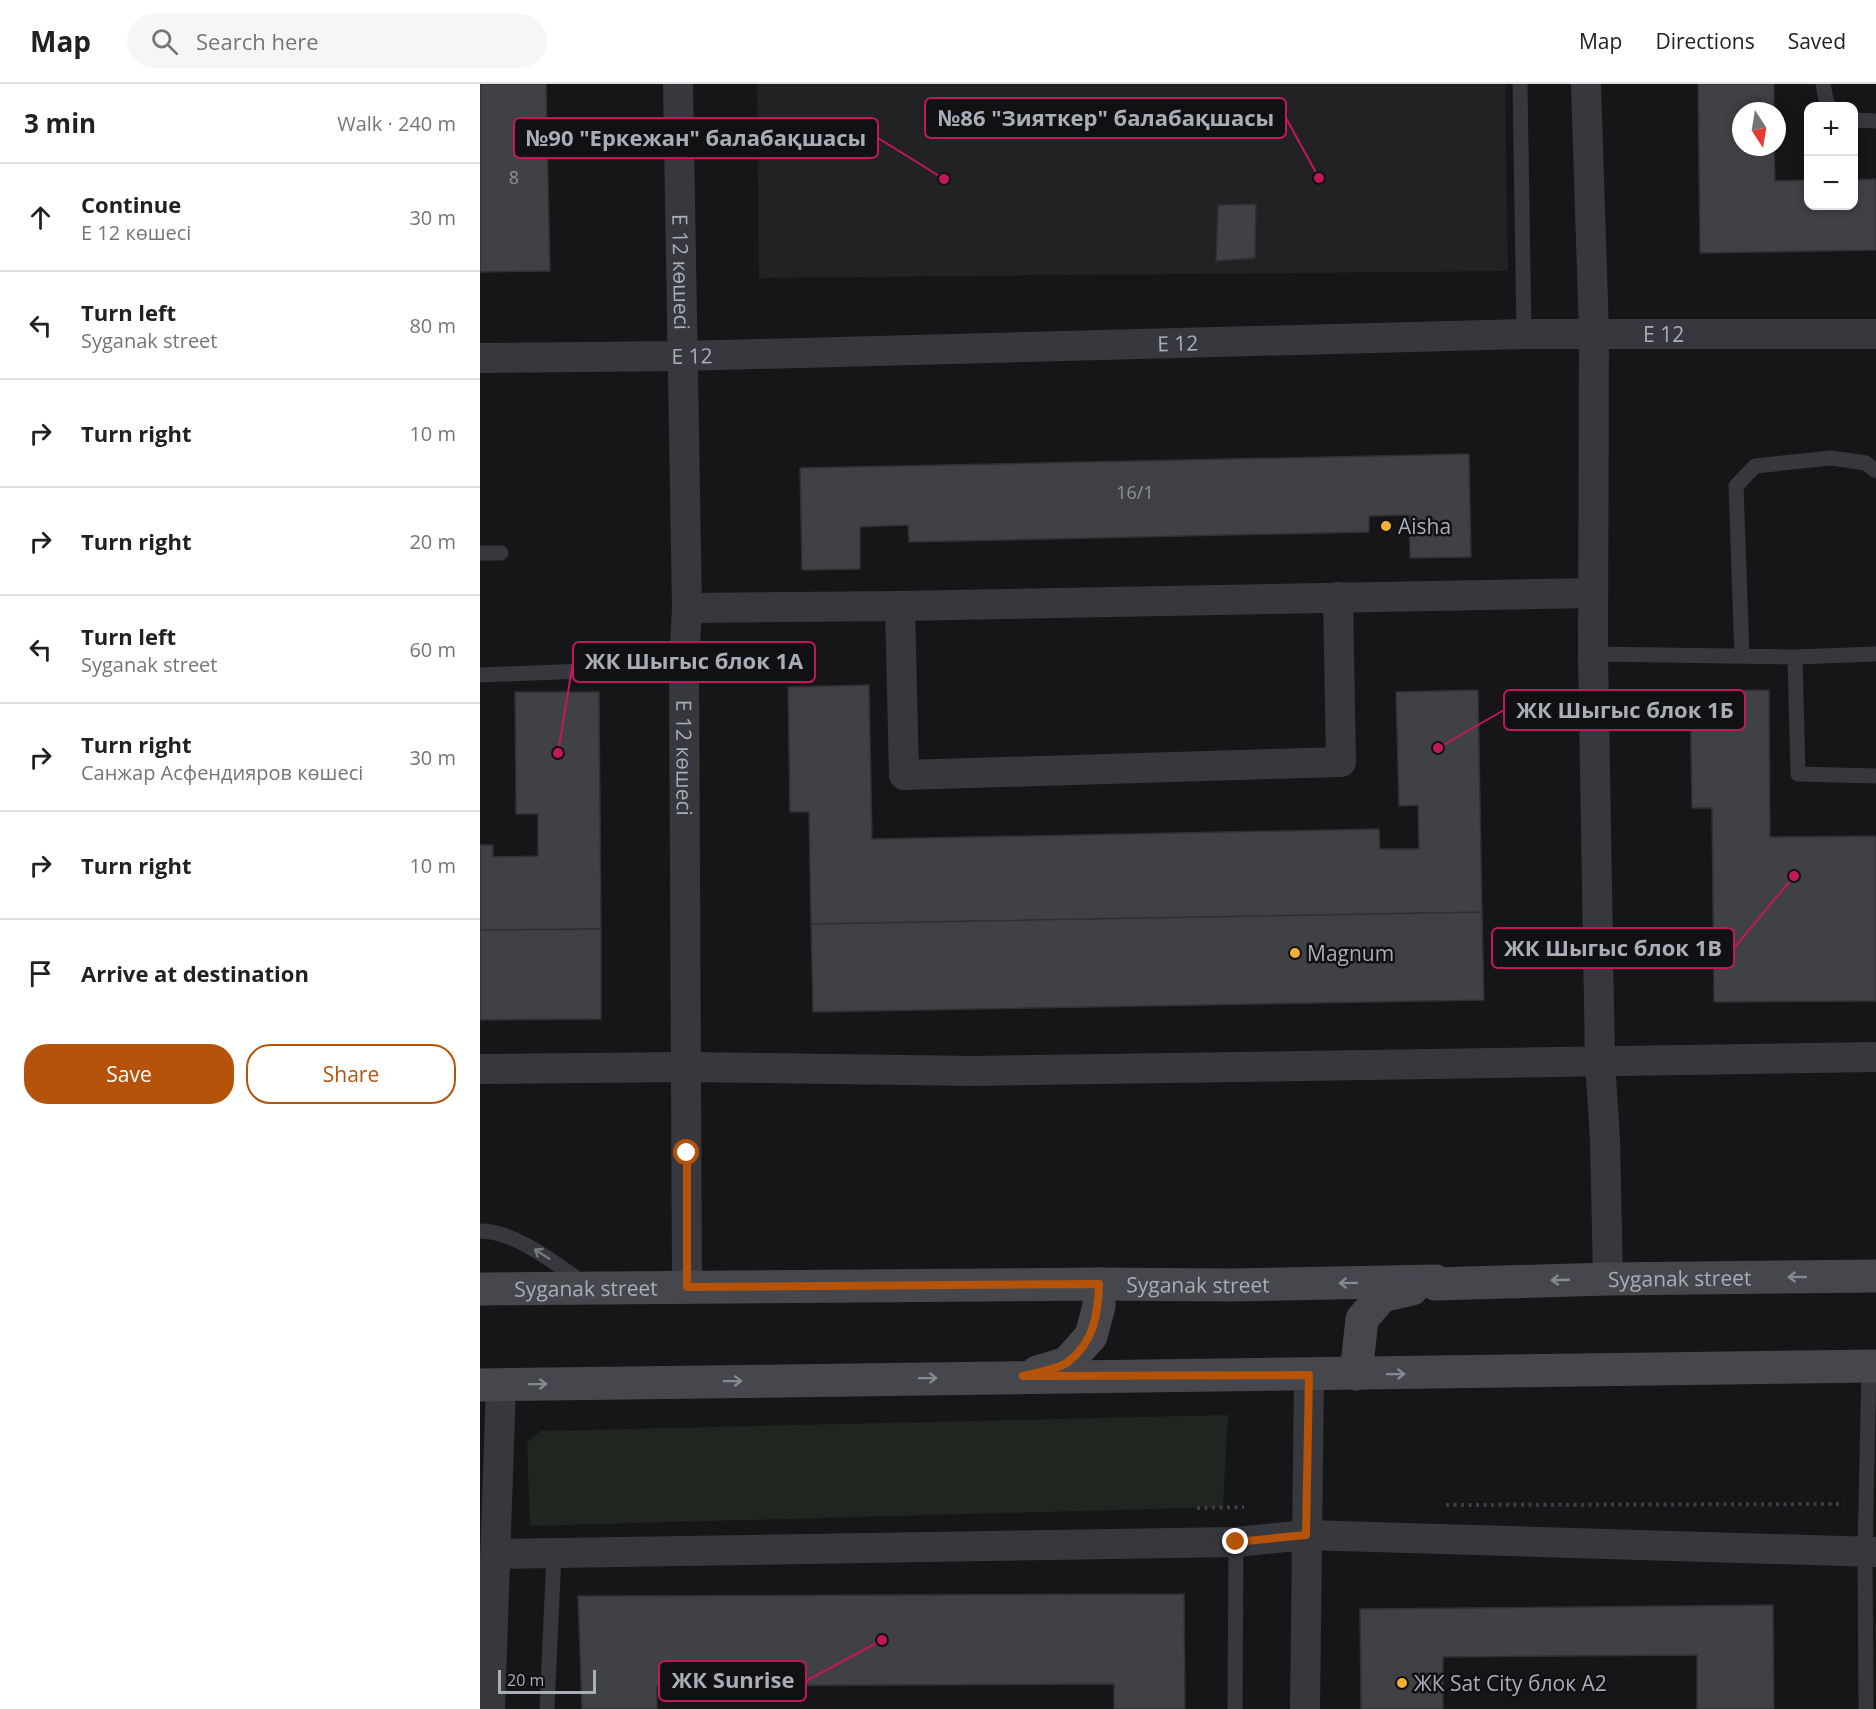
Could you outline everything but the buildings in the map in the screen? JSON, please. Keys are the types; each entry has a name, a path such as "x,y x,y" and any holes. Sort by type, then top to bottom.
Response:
{"main road":[{"name":"Syganak street","path":"480,1289 1231,1285 1436,1281 1435,1284 1608,1279 1876,1276"},
{"path":"1023,1376 1067,1363 1091,1336 1099,1306 1099,1284"},
{"path":"1356,1374 1362,1319 1382,1296 1435,1284"},
{"path":"491,1385 1873,1366"}],"street":[{"name":"Е 12 көшесі","path":"678,84 687,608 684,667 687,1287"},
{"path":"1586,84 1594,334 1593,654 1600,1062 1605,1139 1608,1279"},
{"name":"E 12","path":"480,358 682,356 1524,334 1876,334"},
{"path":"687,608 1593,593"},
{"path":"900,606 904,775 1341,762 1338,597"},
{"path":"480,1069 686,1067 975,1071 1876,1057"},
{"path":"1836,1277 1876,1262"},
{"path":"1305,1709 1309,1375"},
{"path":"490,1709 495,1554 491,1385"},
{"path":"495,1554 1236,1542 1306,1535 1871,1552"}],"lane":[{"path":"1520,84 1524,334"},
{"path":"1823,84 1826,102"},
{"path":"1858,120 1876,121"},
{"path":"1742,656 1736,486 1755,465 1831,458 1866,462 1876,471"},
{"path":"480,553 501,553"},
{"path":"1593,654 1795,657 1876,654"},
{"path":"1795,657 1798,774 1876,776"},
{"path":"480,675 684,667"},
{"path":"480,1231 492,1231 536,1250 590,1288"},
{"path":"1866,1709 1873,1366"},
{"path":"1235,1709 1236,1542"},
{"path":"547,1709 554,1553"}],"shaded area":[{"path":"757,84 1505,84 1508,271 759,278"},
{"path":"1228,1415 1223,1507 530,1526 527,1443 540,1431"}],"place":[{"name":"№86 \"Зияткер\" балабақшасы","path":"1319,178"},
{"name":"№90 \"Еркежан\" балабақшасы","path":"944,179"},
{"name":"Aisha","path":"1386,526"},
{"name":"ЖК Шыгыс блок 1Б","path":"1438,748"},
{"name":"ЖК Шыгыс блок 1А","path":"558,753"},
{"name":"ЖК Шыгыс блок 1В","path":"1794,876"},
{"name":"Magnum","path":"1295,953"},
{"name":"ЖК Sunrise","path":"882,1640"},
{"name":"ЖК Sat City блок A2","path":"1402,1683"}],"route":[{"path":"687,1153 687,1287 1099,1284 1099,1306 1091,1336 1067,1363 1023,1376 1309,1375 1306,1535 1236,1542"}]}
